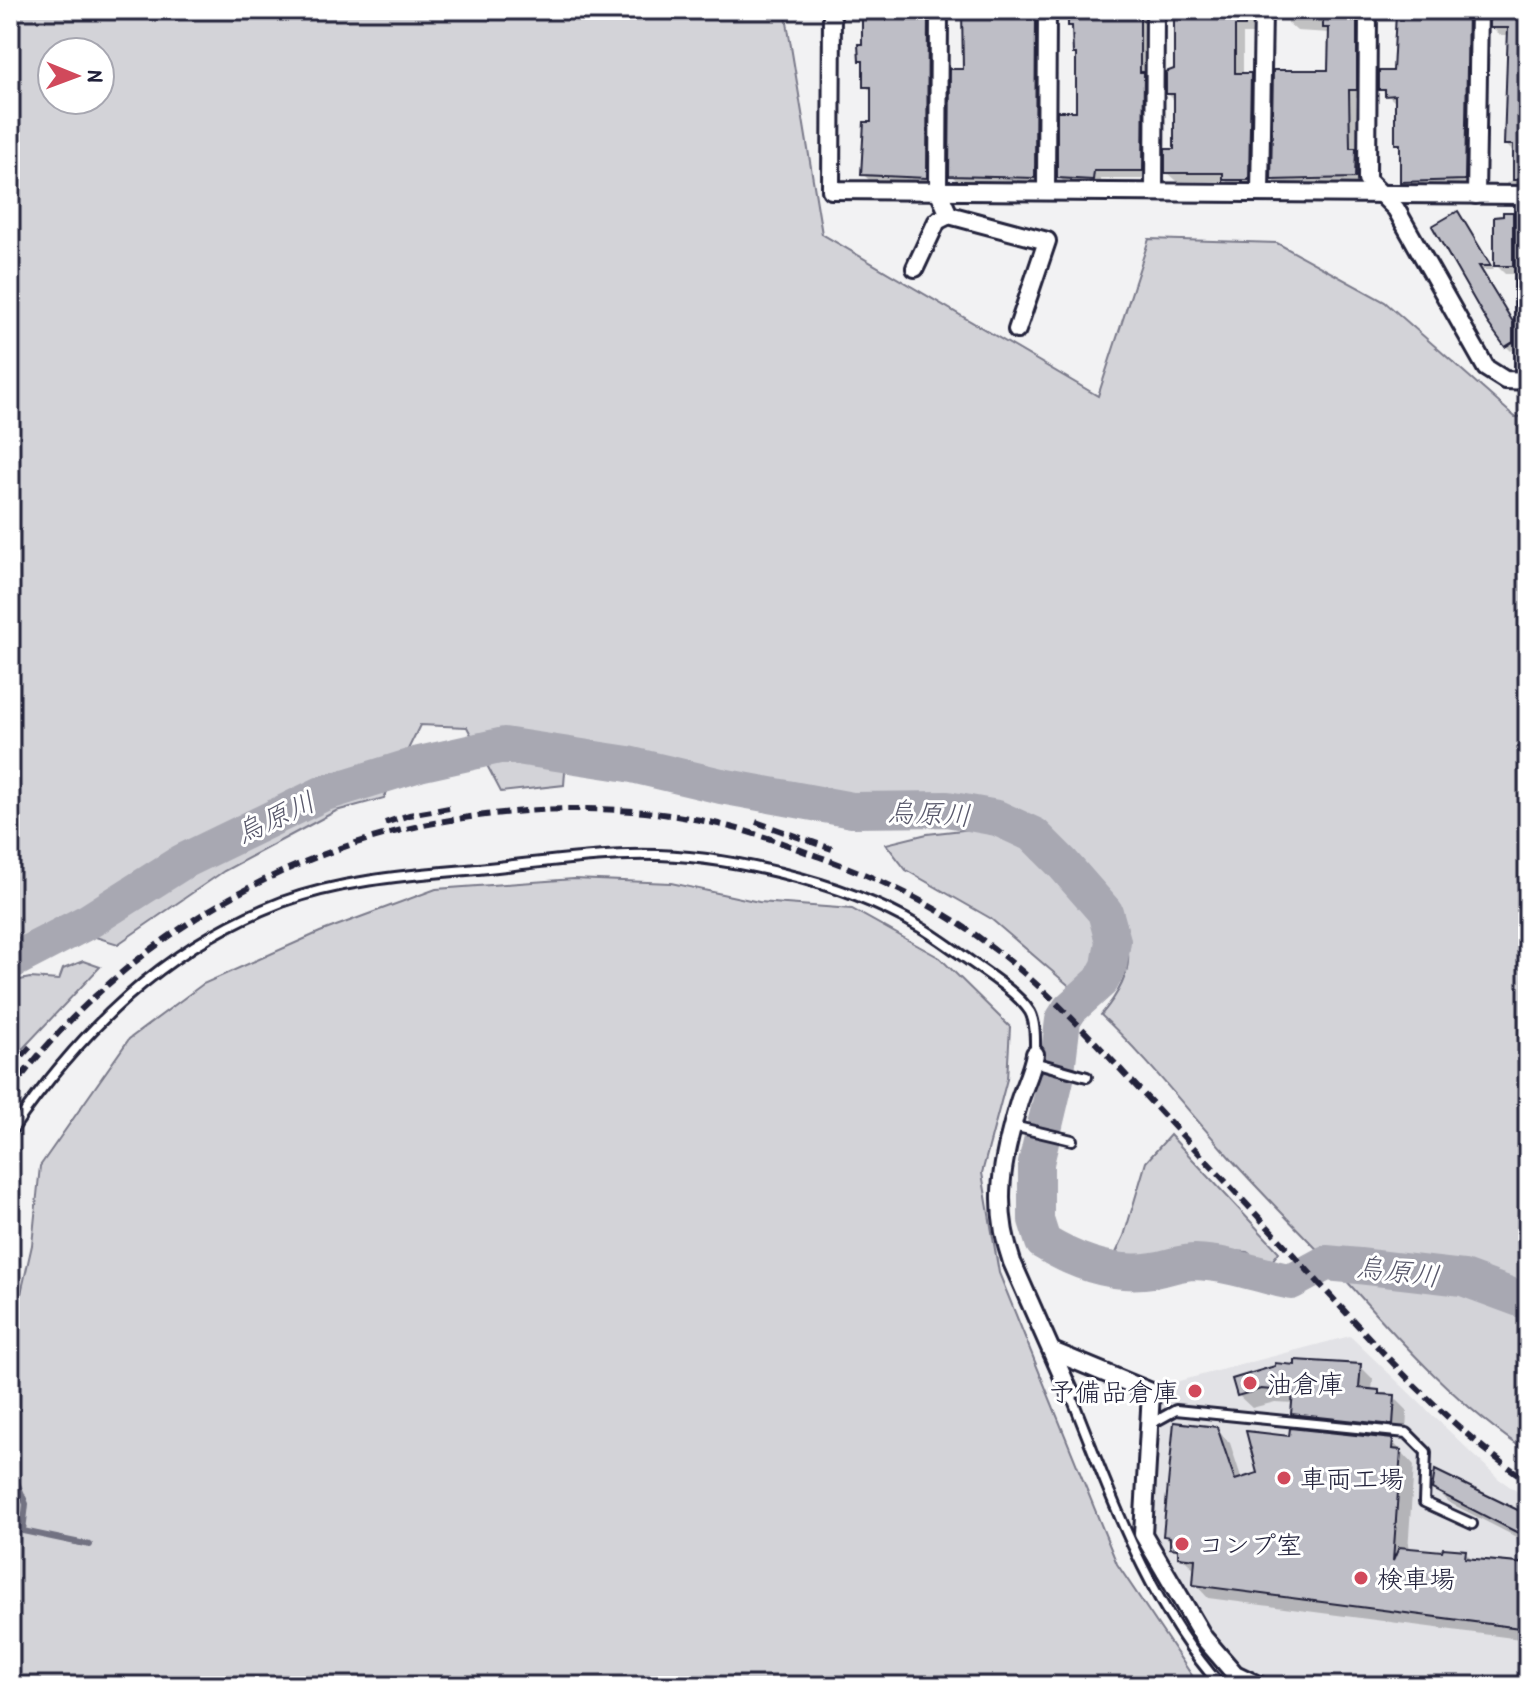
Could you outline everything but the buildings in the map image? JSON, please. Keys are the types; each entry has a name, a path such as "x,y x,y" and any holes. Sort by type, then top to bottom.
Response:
{"street":[{"path":"832,10 831,190 1046,190 1380,194 1526,195 1526,381 1505,380 1486,368 1396,209 1380,194 1367,180 1368,10"},
{"path":"939,10 938,190 949,215"},
{"path":"1046,190 1047,10"},
{"path":"1154,191 1155,10"},
{"path":"1260,192 1263,10"},
{"path":"1476,195 1479,10"},
{"path":"915,268 937,221 949,215 1047,241 1017,330"},
{"path":"1037,1061 1000,1178 1004,1241 1070,1393"},
{"path":"1052,1351 1151,1392 1143,1534 1204,1638 1235,1674 1260,1686"}],"lane":[{"path":"10,1133 54,1072 130,992 177,956 245,918 284,902 336,887 393,877 571,858 632,855 707,861 797,877 861,898 919,926 1011,993 1030,1012 1037,1061 1087,1077"},
{"path":"1016,1128 1072,1140"},
{"path":"1070,1393 1135,1551 1178,1631 1221,1686"},
{"path":"1150,1421 1176,1410 1407,1433 1426,1452 1424,1502 1472,1524"}],"shaded area":[{"path":"10,10 785,10 822,234 1098,396 1149,239 1277,243 1385,302 1515,417 1528,416 1528,1452 1480,1416 1413,1354 1101,1015 1117,992 1128,965 1127,946 1115,923 1104,934 1092,972 1074,990 990,918 906,870 886,844 927,834 980,828 986,802 835,815 728,797 567,746 564,785 501,792 467,727 420,725 384,798 336,811 224,871 118,944 63,927 10,940"},
{"path":"574,879 671,883 759,902 852,909 940,958 1010,1027 1007,1079 982,1173 999,1273 1117,1564 1199,1686 10,1686 10,1342 32,1245 40,1166 129,1039 203,984 320,932 436,889"},
{"path":"83,961 100,967 10,1062 10,982 30,978 59,980 63,969"},
{"path":"1170,1135 1279,1252 1268,1266 1247,1252 1200,1249 1146,1263 1116,1253 1146,1162"},
{"path":"1350,1336 1499,1479 1528,1499 1528,1686 1312,1686 1264,1678 1240,1669 1208,1633 1150,1530 1157,1408 1164,1392 1179,1381"}],"waterway":[{"name":"烏原川","path":"10,962 89,921 182,862 322,794 419,764 504,745 628,764 721,786 852,810 947,809 997,818 1034,835 1063,864 1105,912 1113,941 1109,966 1101,981 1070,1009 1063,1020 1056,1079 1036,1163 1036,1220 1043,1242 1082,1262 1124,1271 1153,1270 1195,1262 1231,1267 1291,1282 1326,1263 1463,1278 1528,1302"},
{"path":"10,1466 26,1504 23,1531 90,1545"}],"railway":[{"path":"385,823 409,815 455,807"},
{"path":"10,1092 50,1042 95,996 144,955 197,918 253,886 311,859 372,838 434,823 515,812 556,809 638,811 719,824 774,840 885,883 966,928 1008,960 1093,1040 1417,1388 1471,1437 1528,1481"},
{"path":"756,822 832,849"},
{"path":"10,1069 31,1046"}],"place":[{"name":"油倉庫","path":"1250,1383"},
{"name":"予備品倉庫","path":"1195,1391"},
{"name":"車両工場","path":"1284,1478"},
{"name":"コンプ室","path":"1182,1544"},
{"name":"検車場","path":"1361,1578"}]}
